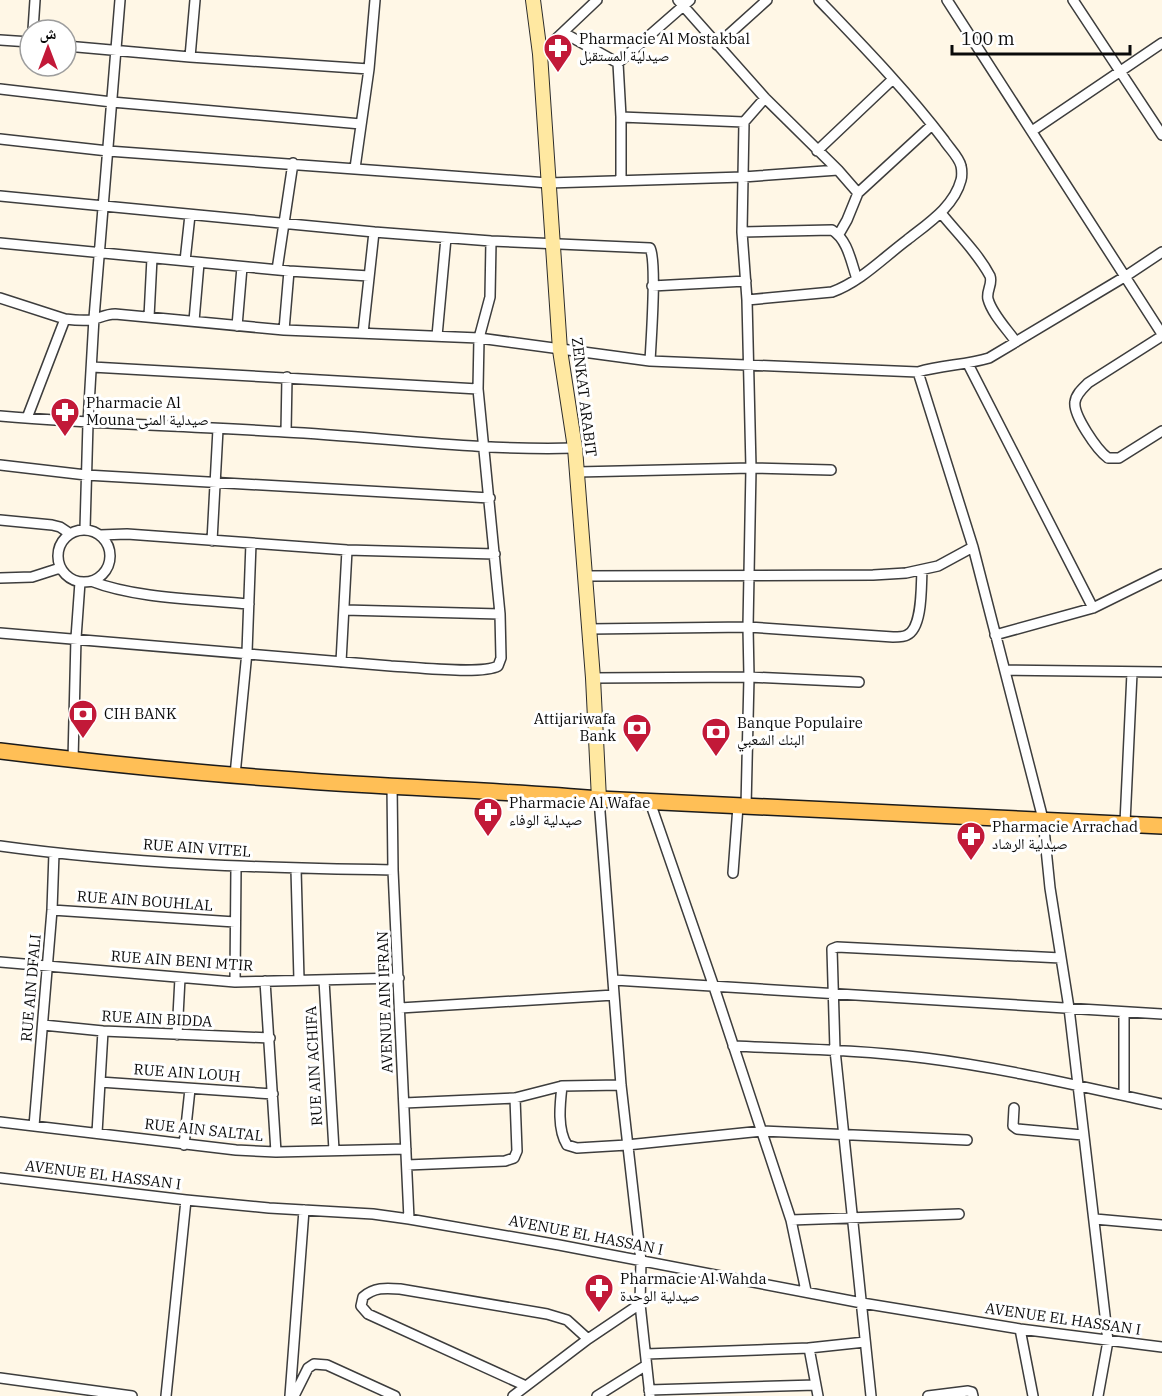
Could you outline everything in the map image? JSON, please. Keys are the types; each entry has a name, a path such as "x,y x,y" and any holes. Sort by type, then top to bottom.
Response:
{"main road":[{"path":"0,751 235,776 650,802 1162,826"}],"street":[{"path":"34,18 35,0"},
{"path":"86,529 86,474 94,318 120,0"},
{"path":"190,57 195,0"},
{"path":"355,168 369,69 375,0"},
{"name":"ZENKAT ARABIT","path":"533,0 540,54 560,350 577,472 593,678 599,799"},
{"path":"540,54 597,0"},
{"path":"717,45 767,0"},
{"path":"747,300 832,292 857,279 941,213 955,194 961,179 958,159 932,125 893,79 819,0"},
{"path":"947,0 1162,335 1080,390 1074,405 1077,416 1108,458 1119,458 1162,431"},
{"path":"1073,0 1162,135"},
{"path":"618,63 684,2 717,45 765,98 858,193"},
{"path":"564,33 618,63"},
{"path":"0,40 18,41"},
{"path":"1032,131 1162,43"},
{"path":"78,47 369,69"},
{"path":"618,63 621,180"},
{"path":"817,151 893,79"},
{"path":"0,88 112,102 361,124"},
{"path":"733,873 742,806 749,677 751,468 747,300 742,232 744,122 765,98"},
{"path":"621,117 744,122"},
{"path":"838,234 847,220 858,193 932,125"},
{"path":"0,139 108,151 548,183 743,177 838,170"},
{"path":"277,270 292,164"},
{"path":"0,195 446,238 650,248 652,252 650,361"},
{"path":"941,213 990,277 991,282 987,291 989,301 1016,342"},
{"path":"185,261 190,215"},
{"path":"742,232 832,230 844,242 857,279"},
{"path":"363,333 374,232"},
{"path":"436,336 446,238"},
{"path":"0,633 446,669 491,669 500,663 500,614 478,389 479,338 490,297 491,241"},
{"path":"0,243 289,272 369,276"},
{"path":"1,301 65,320 94,318 107,314 149,316 284,330 479,338 650,361 918,372 937,367 968,364 989,358 1162,252"},
{"path":"149,316 152,258"},
{"path":"194,321 199,263"},
{"path":"237,326 242,267"},
{"path":"284,330 289,272"},
{"path":"652,286 746,281"},
{"path":"27,418 65,320"},
{"path":"968,364 1093,608"},
{"path":"92,367 478,389"},
{"path":"918,372 973,547 1043,819 1050,888 1069,1008 1108,1341 1098,1396"},
{"path":"286,432 287,377"},
{"path":"0,416 88,423 286,432 485,447 575,448"},
{"path":"212,541 218,429"},
{"path":"0,465 215,483 490,498"},
{"path":"577,472 751,468 831,470"},
{"path":"0,520 52,525 69,533"},
{"path":"100,535 107,543 110,555 108,566 101,576 91,581 80,582 68,577 60,568 57,556 60,545 69,533 86,529 100,535 127,534 347,550 495,555"},
{"path":"235,776 247,652 251,543"},
{"path":"584,576 873,575 938,566 973,547"},
{"path":"341,662 347,550"},
{"path":"0,578 32,577 60,568"},
{"path":"589,628 748,627 893,637 908,635 915,628 918,619 922,570"},
{"path":"995,635 1093,608 1162,574"},
{"path":"91,581 116,589 140,593 249,604"},
{"path":"73,760 80,582"},
{"path":"344,610 500,614"},
{"path":"1005,670 1162,672"},
{"path":"1125,823 1132,673"},
{"path":"593,678 749,677 859,682"},
{"name":"AVENUE AIN IFRAN","path":"392,785 393,870 409,1219"},
{"path":"599,799 621,1085 641,1261 640,1304 649,1393 714,1392 816,1384"},
{"path":"650,802 791,1220 806,1291"},
{"name":"RUE AIN VITEL","path":"0,846 54,853 236,867 393,870"},
{"name":"RUE AIN DFALI","path":"34,1126 52,910 54,853"},
{"path":"236,867 236,982"},
{"path":"296,868 299,980"},
{"name":"RUE AIN BOUHLAL","path":"52,910 236,922"},
{"path":"871,1396 835,1050 831,952 834,947 1061,958"},
{"name":"RUE AIN BENI MTIR","path":"0,962 236,982 399,978"},
{"path":"177,1035 180,978"},
{"name":"RUE AIN ACHIFA","path":"324,980 334,1150"},
{"path":"614,980 1162,1014"},
{"path":"265,981 276,1152"},
{"path":"400,1008 614,996"},
{"path":"1124,1012 1124,1095"},
{"name":"RUE AIN BIDDA","path":"43,1025 103,1031 270,1038"},
{"path":"97,1133 103,1031"},
{"path":"733,1046 835,1050 924,1058 1077,1084 1162,1104"},
{"name":"RUE AIN LOUH","path":"99,1082 273,1094"},
{"path":"404,1103 515,1098 562,1086 621,1085"},
{"path":"562,1086 562,1134 567,1145 576,1148 762,1131 967,1140"},
{"path":"184,1145 190,1089"},
{"path":"407,1165 505,1161 514,1158 517,1151 515,1098"},
{"path":"1014,1108 1012,1122 1017,1129 1083,1135"},
{"name":"RUE AIN SALTAL","path":"0,1122 184,1145 276,1152 406,1149"},
{"name":"AVENUE EL HASSAN I","path":"0,1178 186,1200 373,1214 409,1219 862,1303 1020,1329 1162,1347"},
{"path":"166,1396 186,1200"},
{"path":"292,1396 304,1210"},
{"path":"791,1220 958,1214"},
{"path":"1095,1219 1162,1225"},
{"path":"526,1386 368,1314 361,1306 363,1297 373,1290 400,1288 547,1314 567,1320 588,1339"},
{"path":"513,1396 588,1339 640,1304"},
{"path":"1020,1329 1033,1396"},
{"path":"646,1354 809,1348 865,1342"},
{"path":"809,1348 818,1396"},
{"path":"292,1396 308,1368 320,1364 327,1365 395,1396"},
{"path":"597,1396 645,1366"},
{"path":"0,1378 132,1396"},
{"path":"928,1396 968,1391 972,1392 973,1396"}],"place":[{"name":"Pharmacie Al Mostakbal صيدلية المستقبل","path":"558,74"},
{"name":"Pharmacie Al Mouna صيدلية المنى","path":"65,438"},
{"name":"CIH BANK","path":"83,740"},
{"name":"Attijariwafa Bank","path":"637,754"},
{"name":"Banque Populaire البنك الشعبي","path":"716,758"},
{"name":"Pharmacie Al Wafae صيدلية الوفاء","path":"488,838"},
{"name":"Pharmacie Arrachad صيدلية الرشاد","path":"971,862"},
{"name":"Pharmacie Al Wahda صيدلية الوحدة","path":"599,1314"}]}
